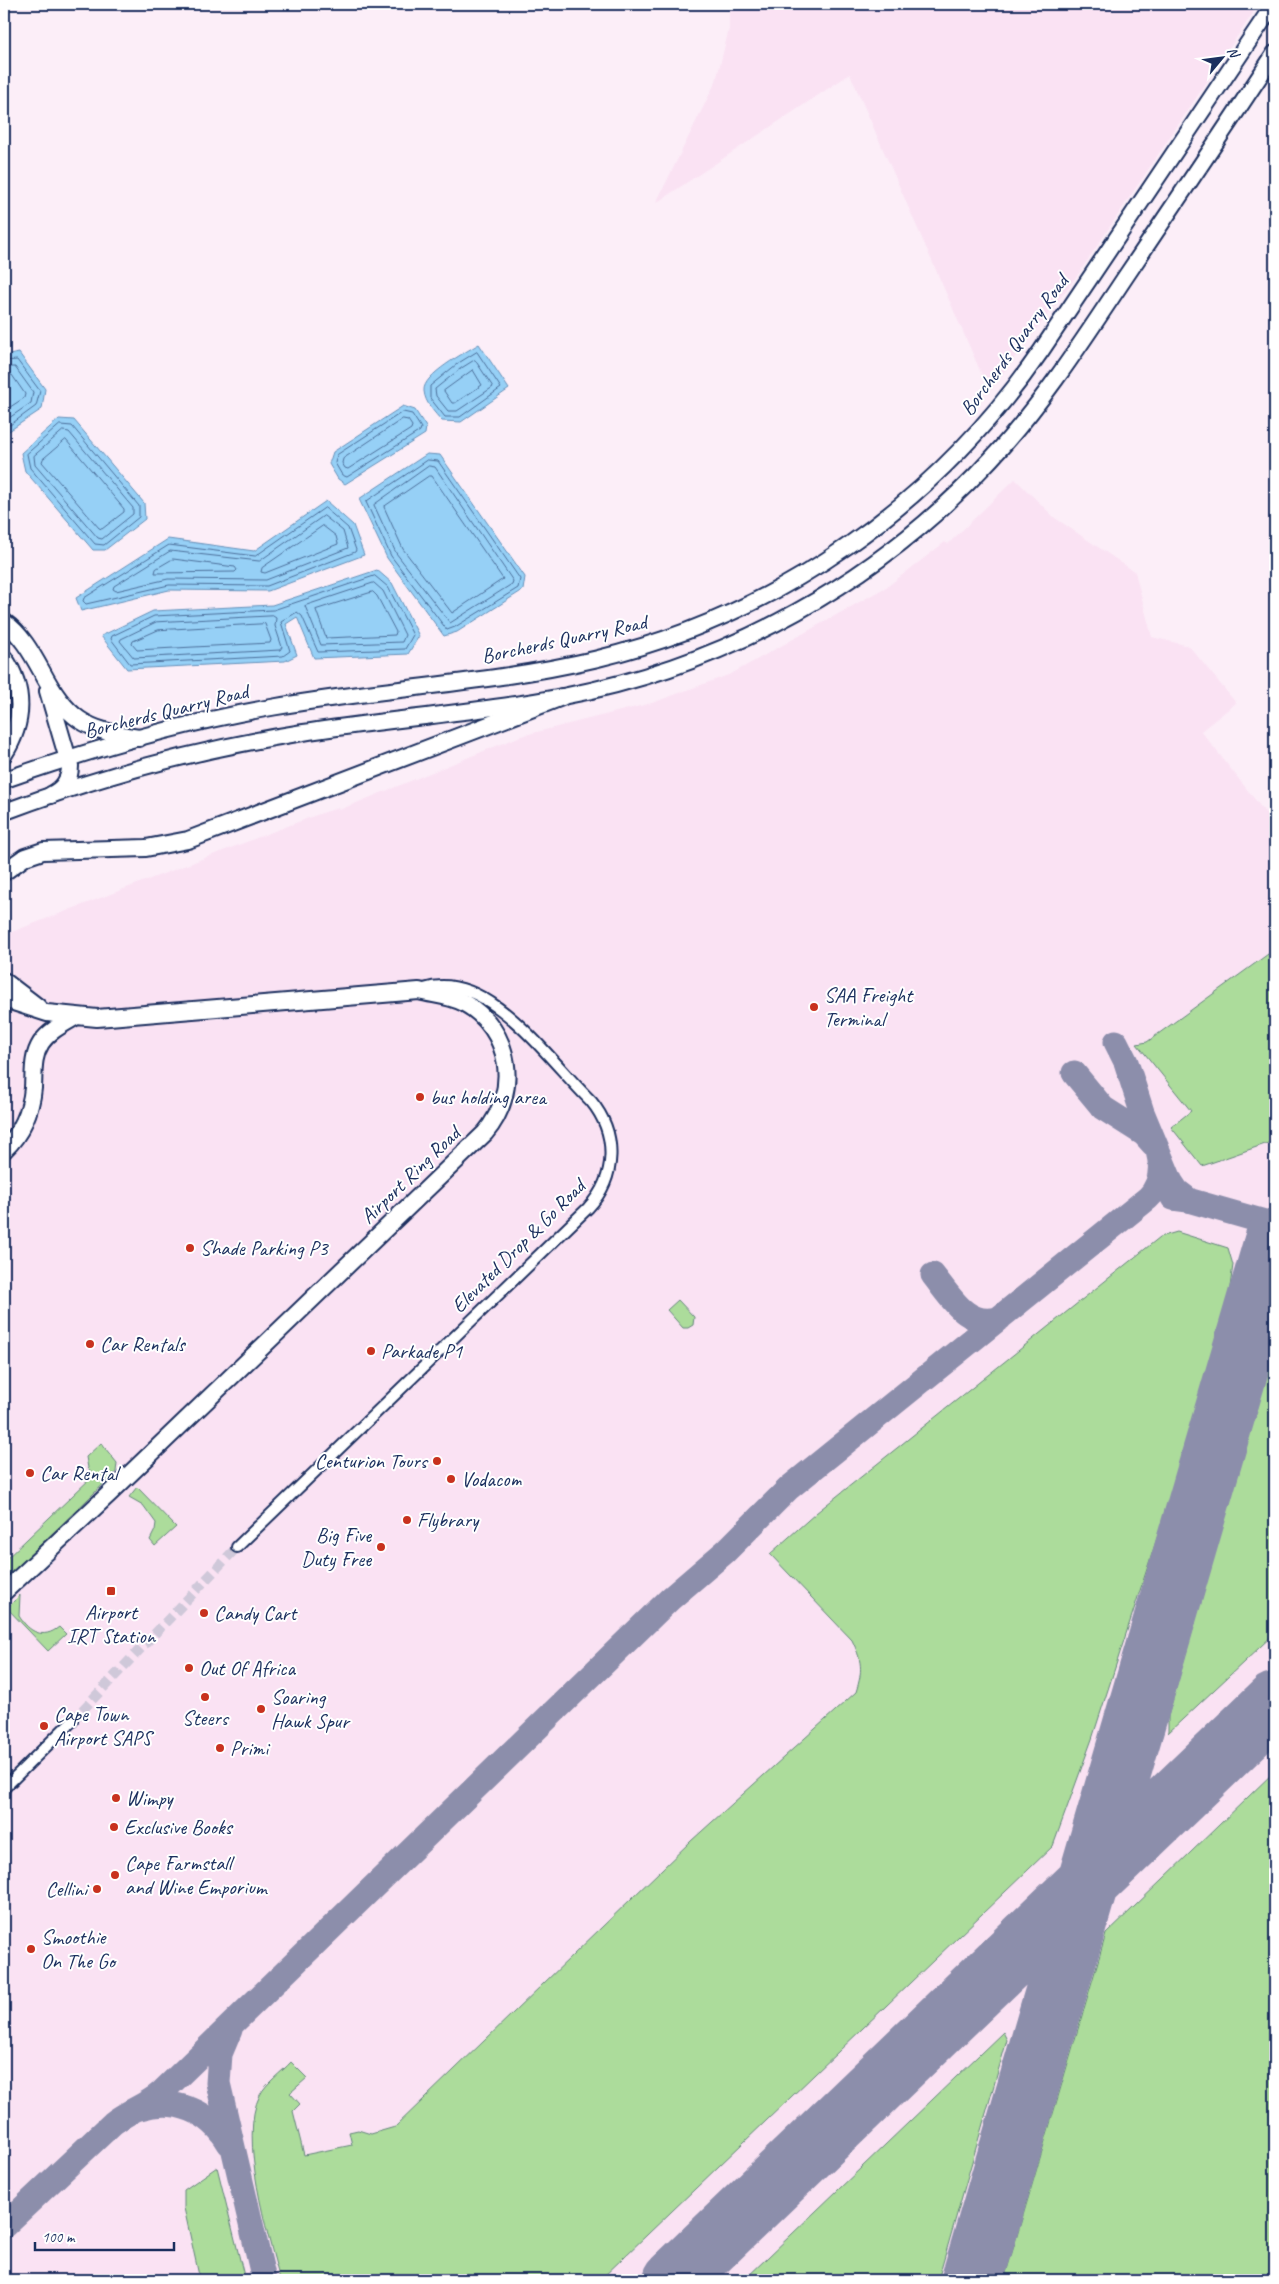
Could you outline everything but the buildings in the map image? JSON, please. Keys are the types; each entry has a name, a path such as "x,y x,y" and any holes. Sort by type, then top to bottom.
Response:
{"main road":[{"name":"Borcherds Quarry Road","path":"4,780 69,757 204,721 269,708 507,675 634,650 688,631 742,608 782,588 832,558 884,520 928,482 964,446 1011,393 1274,4"},
{"path":"4,812 51,795 153,764 262,740 562,697 638,679 698,658 758,632 804,608 846,582 898,545 937,513 992,459 1048,390 1275,53"},
{"path":"4,622 27,645 61,702 76,718 110,734 139,738"},
{"path":"4,658 16,680 20,712 15,734 4,754"},
{"path":"42,673 69,757 70,766 68,779 61,789 51,795"},
{"path":"4,872 25,856 48,851 146,848 188,840 562,697"},
{"path":"4,981 44,1012"},
{"name":"Airport Ring Road","path":"4,999 44,1012 75,1017 103,1018 419,991 442,995 466,1004 485,1019 496,1034 506,1057 508,1082 504,1100 493,1123 481,1137 109,1494 4,1592"},
{"path":"4,1150 18,1133 29,1110 32,1096 33,1062 41,1043 53,1031 75,1017"}],"street":[{"name":"Elevated Drop & Go Road","path":"237,1546 588,1208 599,1193 607,1177 611,1158 607,1128 591,1101 499,1006 459,988 435,986 419,991"},
{"path":"4,1788 72,1721"}],"shaded area":[{"path":"729,4 1259,4 1077,276 989,391 850,74 656,203 716,81 729,29"},
{"path":"1015,479 1055,518 1135,572 1152,637 1189,646 1236,703 1201,731 1275,825 1275,2280 4,2280 4,935 319,814 338,808 339,810 521,736 652,703 731,674 888,586 945,542 948,544"}],"green space":[{"path":"1275,949 1275,1143 1271,1142 1202,1166 1171,1127 1191,1111 1137,1044 1147,1042"},
{"path":"1177,1232 1228,1248 1233,1265 1224,1331 1092,1739 1053,1846 600,2280 280,2280 263,2213 253,2160 252,2135 254,2113 260,2095 266,2086 291,2062 307,2078 290,2093 300,2104 293,2111 304,2155 352,2145 349,2132 358,2130 371,2134 395,2127 691,1841 856,1692 860,1678 860,1666 858,1654 852,1640 770,1554 816,1513 1160,1237"},
{"path":"678,1300 694,1317 693,1325 688,1328 683,1328 667,1310"},
{"path":"1275,1344 1275,1633 1168,1733 1168,1716"},
{"path":"101,1443 117,1463 116,1472 4,1580 4,1561 94,1475 88,1468 86,1457"},
{"path":"137,1487 176,1527 155,1546 150,1540 156,1523 143,1505 129,1497"},
{"path":"20,1595 19,1616 27,1626 32,1630 42,1633 53,1631 59,1627 66,1634 48,1651 7,1608"},
{"path":"1275,1771 1275,2280 1004,2280 1106,1934"},
{"path":"1003,2032 1007,2040 938,2280 744,2280"},
{"path":"217,2167 245,2280 200,2280 184,2208 184,2190"}],"water":[{"path":"479,344 509,389 461,422 442,421 426,400 425,385 446,364"},
{"path":"19,353 45,389 42,409 9,431 4,429 4,356"},
{"path":"403,406 415,410 426,427 425,434 345,484 338,479 329,464 333,452"},
{"path":"59,419 74,420 144,503 145,519 105,550 93,550 25,471 21,453"},
{"path":"427,454 440,455 525,577 523,590 457,632 444,636 387,558 359,499"},
{"path":"326,501 353,525 364,555 268,591 169,590 81,611 76,598 168,539 254,551"},
{"path":"377,570 392,583 419,636 408,654 314,658 297,617 286,624 297,655 285,661 127,669 101,636 153,611 272,605"}],"taxiway":[{"path":"1116,1042 1126,1062 1142,1112 1171,1182 1177,1191 1189,1200"},
{"path":"1074,1073 1103,1108 1144,1134 1153,1144"},
{"path":"4,2226 113,2123 161,2093 670,1599 726,1551 789,1488 1148,1198 1156,1188 1160,1176 1158,1151"},
{"path":"1173,1198 1188,1200 1275,1225"},
{"path":"933,1275 953,1301 969,1315 978,1319 1000,1318"},
{"path":"230,2030 220,2054 218,2083 264,2280"},
{"path":"140,2108 166,2104 191,2109 212,2122 229,2143"}],"runway":[{"path":"972,2280 1275,1241"},
{"path":"674,2280 1275,1703"}],"tunnel":[{"path":"72,1721 237,1547"}],"place":[{"name":"SAA Freight Terminal","path":"814,1007"},
{"name":"bus holding area","path":"420,1097"},
{"name":"Shade Parking P3","path":"190,1248"},
{"name":"Car Rentals","path":"90,1344"},
{"name":"Parkade P1","path":"371,1351"},
{"name":"Centurion Tours","path":"437,1461"},
{"name":"Car Rental","path":"30,1473"},
{"name":"Vodacom","path":"451,1479"},
{"name":"Flybrary","path":"407,1520"},
{"name":"Big Five Duty Free","path":"381,1547"},
{"name":"Airport IRT Station","path":"111,1591"},
{"name":"Candy Cart","path":"204,1613"},
{"name":"Out Of Africa","path":"189,1668"},
{"name":"Steers","path":"205,1697"},
{"name":"Soaring Hawk Spur","path":"261,1709"},
{"name":"Cape Town Airport SAPS","path":"44,1726"},
{"name":"Primi","path":"220,1748"},
{"name":"Wimpy","path":"116,1798"},
{"name":"Exclusive Books","path":"114,1827"},
{"name":"Cape Farmstall and Wine Emporium","path":"115,1875"},
{"name":"Cellini","path":"97,1889"},
{"name":"Smoothie On The Go","path":"31,1949"}]}
